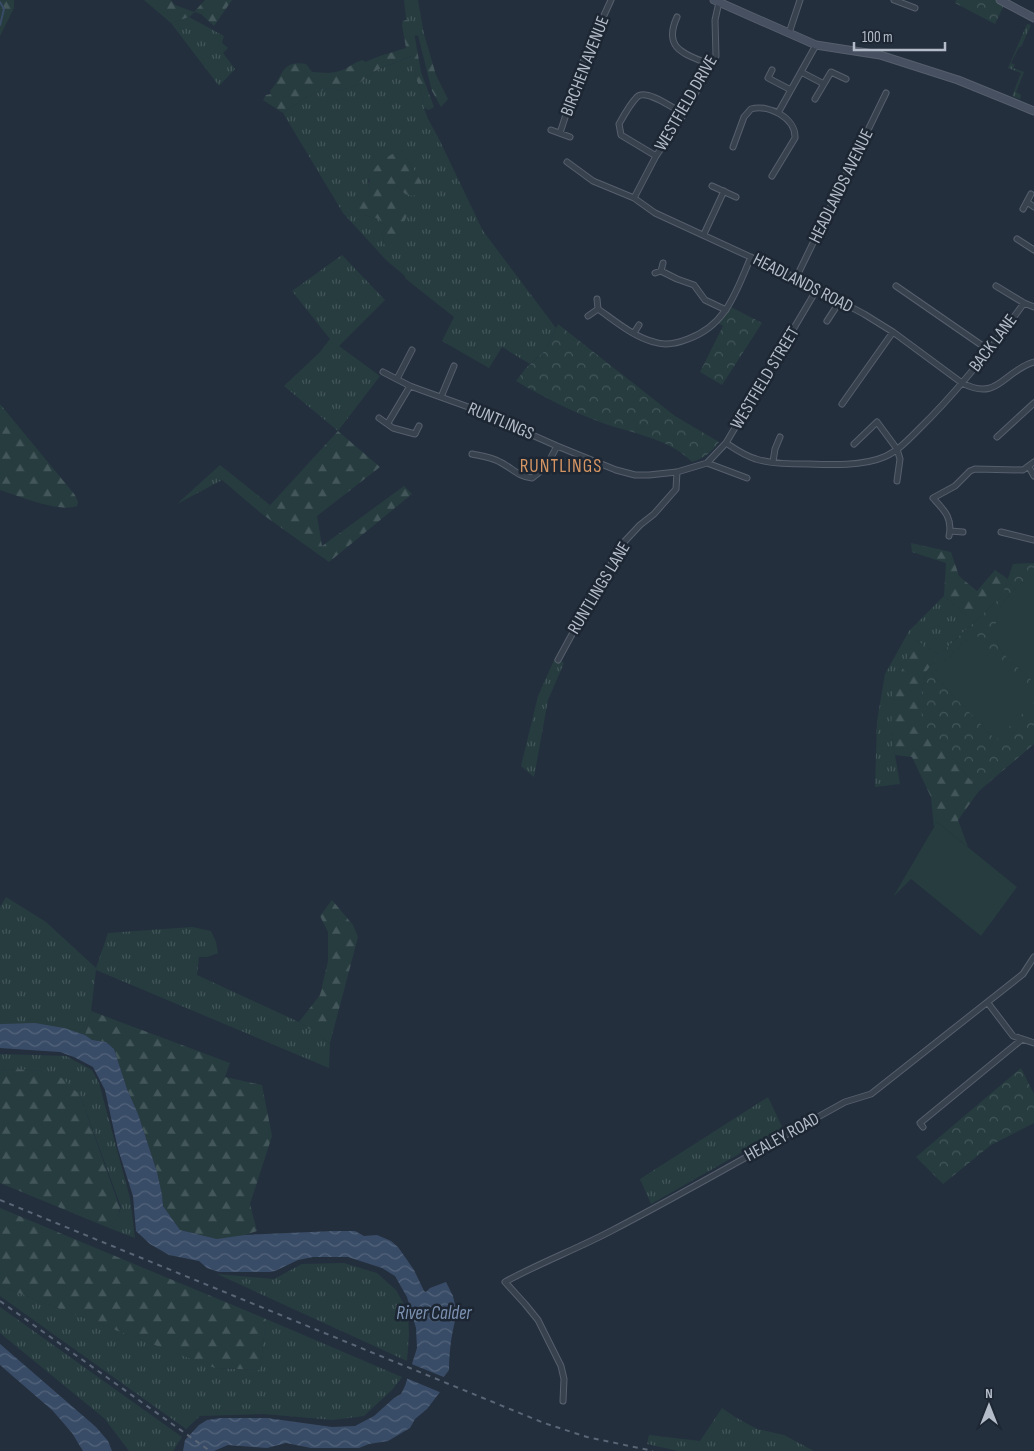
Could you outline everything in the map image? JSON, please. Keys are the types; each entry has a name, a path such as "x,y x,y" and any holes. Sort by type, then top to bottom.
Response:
{"street":[{"name":"BIRCHEN AVENUE","path":"560,133 584,59 611,0"},
{"path":"789,33 800,0"},
{"path":"894,0 914,8"},
{"path":"1000,0 1034,18"},
{"path":"716,1 816,45 888,58 958,80 1034,110"},
{"name":"WESTFIELD DRIVE","path":"634,198 656,156 684,114 716,56 716,1"},
{"path":"905,11 907,5"},
{"path":"677,17 671,31 672,40 681,51 711,65"},
{"path":"664,43 672,40"},
{"path":"778,113 816,45"},
{"path":"772,70 768,78 791,90"},
{"path":"801,72 824,84"},
{"path":"815,99 831,72 846,79"},
{"name":"HEADLANDS AVENUE","path":"796,278 886,93"},
{"path":"656,156 625,138 620,132 619,124 636,98 643,94 650,96 684,114"},
{"path":"733,148 732,139 744,117 751,109 763,108 778,113 789,122 795,133 795,138 783,166 772,176"},
{"name":"BIRCHEN AVENUE","path":"551,130 570,136"},
{"name":"HEADLANDS ROAD","path":"567,162 593,181 634,198 656,213 751,256 840,300 893,332 962,383"},
{"path":"712,186 736,197"},
{"path":"704,234 724,191"},
{"path":"1023,209 1031,194"},
{"path":"1027,202 1034,207"},
{"path":"1017,239 1034,250"},
{"path":"597,299 598,309 634,333 654,342 677,343 697,336 717,322 726,310 751,256"},
{"path":"663,263 658,272 677,280 694,284 705,300 726,310"},
{"path":"896,286 990,351"},
{"path":"996,286 1034,307"},
{"name":"WESTFIELD STREET","path":"707,463 726,443 817,289"},
{"path":"827,321 840,300"},
{"name":"BACK LANE","path":"726,443 756,459 774,462 828,464 856,463 878,459 898,449 930,418 990,351 1024,303"},
{"path":"588,316 598,309"},
{"path":"634,333 639,325"},
{"path":"842,404 893,332"},
{"path":"396,378 412,350"},
{"path":"962,383 984,390 992,388 1024,366 1034,362"},
{"path":"441,397 454,366"},
{"name":"RUNTLINGS","path":"382,372 410,386 471,408 616,470 635,475 649,475 677,472 707,463"},
{"path":"388,423 410,386"},
{"path":"997,437 1034,403"},
{"path":"379,418 393,428 415,434 419,442"},
{"path":"854,444 877,422 898,449 900,460 896,481"},
{"path":"415,434 419,426"},
{"path":"774,462 775,449 780,437"},
{"path":"472,454 501,462 518,475 532,478 546,467 557,446"},
{"path":"963,532 950,533 948,515 933,498 955,486 970,471 1023,470 1034,462"},
{"path":"707,463 748,478"},
{"path":"1029,467 1034,476"},
{"name":"RUNTLINGS LANE","path":"558,660 625,541 676,489 677,472"},
{"path":"1001,532 1014,532 1034,540"},
{"name":"HEALEY ROAD","path":"563,1401 564,1379 561,1366 538,1320 526,1304 504,1282 539,1263 611,1231 674,1198 845,1102 871,1094 1024,974 1034,957"},
{"path":"988,1003 1013,1036 1034,1043"},
{"path":"923,1127 920,1123 1021,1040"}],"green space":[{"path":"0,0 14,0 14,8 0,36"},
{"path":"144,0 171,0 175,5 194,12 205,0 232,0 214,26 201,14 195,12 189,17 171,23"},
{"path":"404,0 418,0 424,34 408,37"},
{"path":"956,0 1000,0 1005,3 995,24 955,3"},
{"path":"189,17 224,36 222,43 228,48 223,53 235,69 219,86 171,23"},
{"path":"403,21 412,21 421,72 434,107 429,110 424,108 411,56 377,70 355,86 341,90 329,88 308,96 283,113 263,100 266,95 271,94 270,91 284,70 292,64 306,64 312,72 341,71 360,61 363,60 365,62 406,48 402,25"},
{"path":"1027,24 1031,25 1011,63 1015,65 1013,68 1024,72 1016,92 1021,95 1020,99 1012,96 1021,73 1008,68"},
{"path":"424,34 436,75 448,99 441,107 432,91 418,35"},
{"path":"412,56 414,73 422,94 428,119 483,231 556,328 546,350 530,364 502,347 489,368 442,341 454,317 406,279 343,213 283,113 308,96 329,88 341,90 355,86 377,70","holes":["401,150 421,181 405,194 397,186 394,189 395,194 401,199 407,216 385,246 382,232 386,227 379,219 364,215 356,197 367,197 370,194 368,180"]},
{"path":"401,150 421,181 423,190 413,196 405,194 397,186 394,189 396,194 411,206 402,226 400,239 391,245 385,246 382,232 386,227 379,219 364,215 356,204 356,197 367,197 370,194 370,179 376,167 387,157"},
{"path":"342,255 385,300 339,346 380,376 338,431 284,386 320,352 330,339 292,291"},
{"path":"729,306 762,323 722,385 700,372 723,326 717,322"},
{"path":"558,324 675,416 719,442 707,455 692,462 672,447 649,437 589,418 536,393 516,381 526,368 546,350"},
{"path":"0,404 75,495 78,502 77,506 70,508 50,506 0,490"},
{"path":"338,431 380,467 317,516 322,546 404,486 412,494 329,562 262,514"},
{"path":"220,465 270,505 262,514 222,480 177,504"},
{"path":"911,543 951,552 959,576 977,591 995,570 1008,579 1002,596 974,622 944,596 946,563 912,552"},
{"path":"1034,563 1034,744 979,791 954,759 922,726 921,696 926,672 939,655 1002,596 1013,564"},
{"path":"1034,577 1034,681 1002,652 998,646 995,633 999,613 1010,594 1025,581"},
{"path":"944,596 974,622 939,655 916,640 891,732 900,784 875,787 877,721 885,674 909,631"},
{"path":"974,633 1034,693 1034,702 996,740 932,674"},
{"path":"916,640 939,655 926,672 921,696 954,759 979,791 958,820 968,847 937,822 934,828 931,797 912,757 895,755 891,732 893,689"},
{"path":"555,658 564,663 548,700 534,777 521,766 538,696"},
{"path":"937,822 1017,887 981,936 911,879 893,897"},
{"path":"6,897 46,922 96,968 108,933 192,927 211,931 218,953 207,957 199,957 197,975 299,1022 330,1043 329,1068 96,970 91,1011 85,1035 43,1025 0,1024 0,907"},
{"path":"332,900 353,925 358,937 330,1043 299,1022 320,995 328,961 328,932 320,916"},
{"path":"91,1011 230,1063 225,1077 262,1085 272,1136 250,1204 257,1231 239,1237 217,1239 180,1230 163,1206 157,1172 114,1049 106,1042 92,1040 85,1035"},
{"path":"0,1054 66,1056 92,1070 99,1083 130,1198 135,1238 109,1228 118,1217 121,1207 80,1095 42,1071 16,1069 0,1071"},
{"path":"1021,1068 1034,1094 1034,1123 991,1145 943,1184 916,1157"},
{"path":"16,1069 42,1071 62,1078 80,1095 120,1208 118,1217 109,1228 0,1183 0,1071"},
{"path":"768,1097 783,1129 651,1204 640,1179"},
{"path":"0,1208 266,1319 260,1370 215,1368 0,1286"},
{"path":"344,1263 377,1273 396,1290 408,1312 407,1361 217,1274 274,1279 302,1264"},
{"path":"0,1286 216,1368 260,1370 266,1319 402,1377 392,1390 364,1416 333,1420 264,1414 200,1416 186,1429 0,1296"},
{"path":"0,1307 182,1437 173,1451 129,1451 105,1419 0,1333"},
{"path":"722,1408 757,1429 784,1435 814,1451 678,1451 647,1444 649,1435 700,1441"}],"water":[{"name":"River Calder","path":"35,1023 64,1028 85,1035 92,1040 106,1042 114,1049 157,1172 163,1206 180,1230 217,1239 245,1235 333,1231 355,1231 364,1236 377,1235 391,1241 398,1247 414,1270 424,1291 426,1292 430,1288 446,1282 458,1311 451,1340 449,1370 443,1378 440,1392 427,1409 415,1419 410,1428 388,1441 369,1444 359,1448 311,1448 286,1443 267,1448 228,1445 214,1451 183,1451 185,1440 199,1425 207,1420 221,1418 267,1418 332,1427 355,1426 374,1416 401,1394 417,1348 416,1328 407,1297 395,1276 382,1268 348,1257 313,1257 298,1260 270,1272 219,1272 207,1268 199,1261 169,1255 150,1244 136,1231 133,1196 118,1149 105,1090 93,1067 60,1052 0,1048 0,1024"},
{"path":"0,1344 96,1427 108,1441 112,1451 83,1451 72,1433 53,1411 0,1365"}],"pier":[{"path":"409,1363 446,1378 442,1393 406,1378"}],"waterway":[{"path":"0,2 4,9 0,25"}],"railway":[{"path":"0,1200 544,1423 587,1437 653,1451"},
{"path":"0,1301 210,1451"}],"district":[{"name":"RUNTLINGS","path":"561,466"}]}
